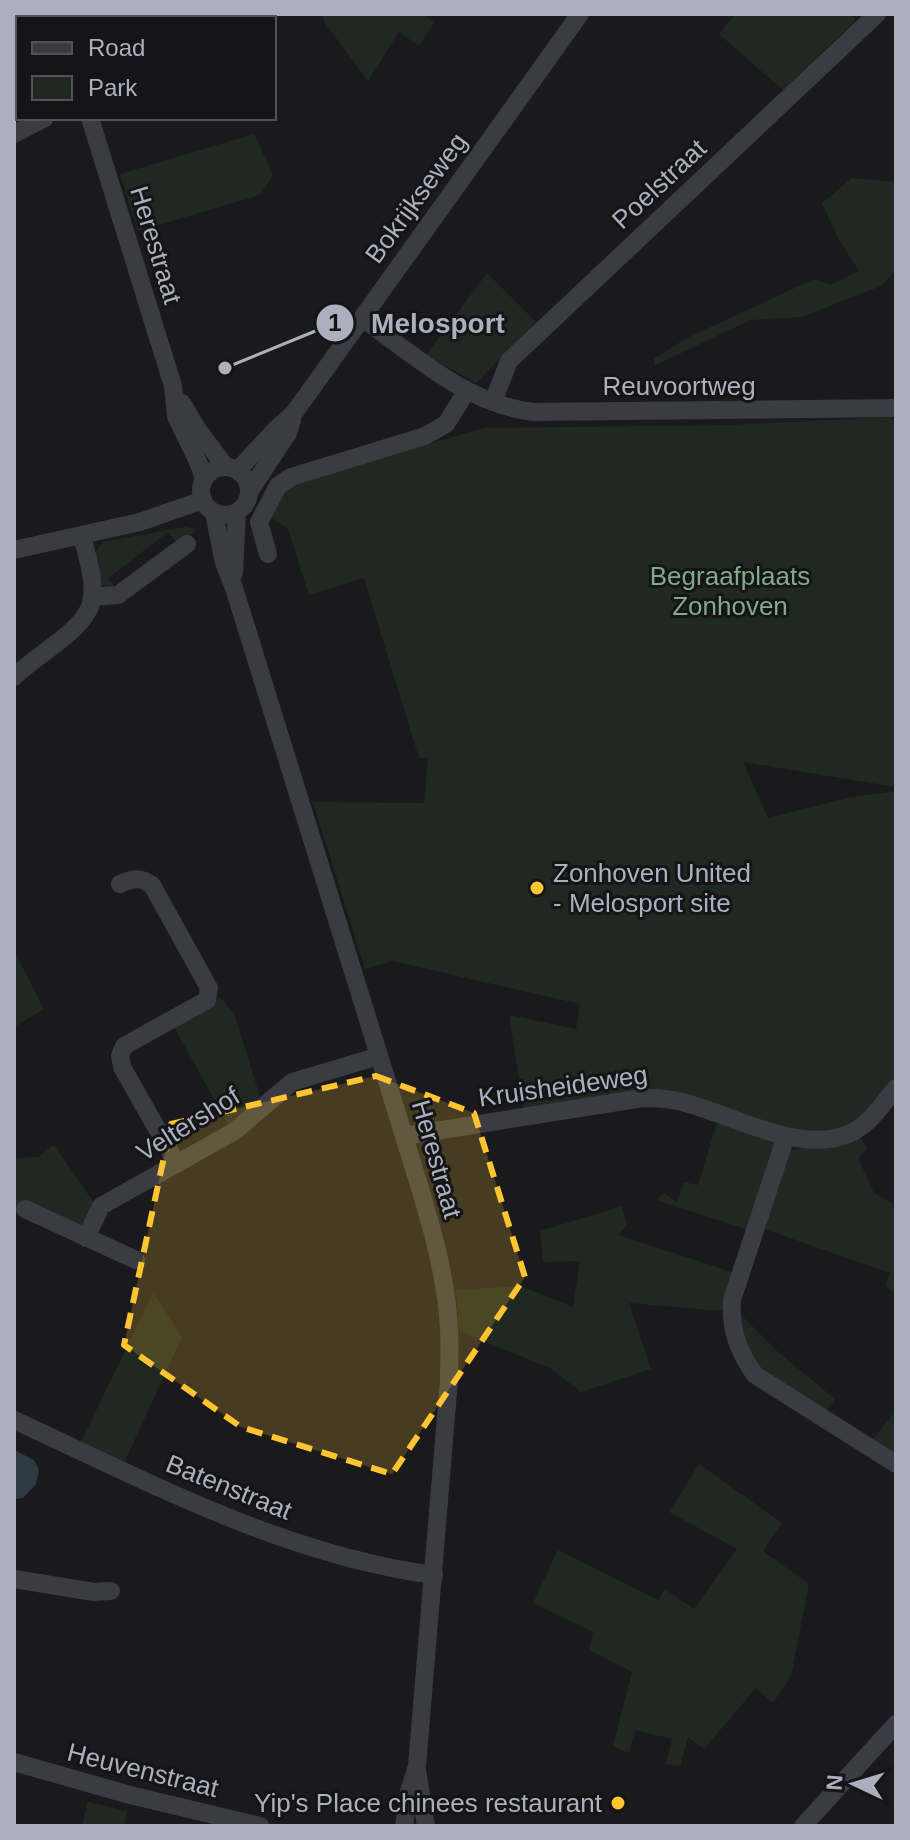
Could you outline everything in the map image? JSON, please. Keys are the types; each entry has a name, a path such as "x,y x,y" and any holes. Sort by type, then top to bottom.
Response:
{"street":[{"name":"Bokrijkseweg","path":"232,468 294,413 580,14"},
{"name":"Poelstraat","path":"493,402 509,361 877,14"},
{"path":"14,134 41,120"},
{"name":"Herestraat","path":"91,120 173,386 176,416 204,479"},
{"name":"Reuvoortweg","path":"362,318 466,392 512,410 896,408"},
{"name":"Herestraat","path":"173,386 198,430 232,468"},
{"path":"268,554 259,522 278,486 291,477 425,436 446,424 466,392"},
{"name":"Bokrijkseweg","path":"249,492 288,433 294,413"},
{"path":"232,468 245,476 248,500 237,512 222,515 209,506 201,486 212,470 232,468"},
{"path":"14,550 209,506"},
{"name":"Herestraat","path":"209,506 224,563 404,1136 442,1277 449,1329 449,1380 417,1766 404,1826"},
{"name":"Herestraat","path":"234,588 237,512"},
{"path":"14,677 81,624 89,612 93,597 92,580 82,535"},
{"path":"93,597 118,595 187,544"},
{"path":"120,884 133,878 152,885 209,988 207,1000 124,1046 120,1056 122,1067 177,1164"},
{"name":"Veltershof","path":"86,1238 101,1206 243,1126 292,1082 379,1056"},
{"name":"Kruisheideweg","path":"404,1136 643,1098 689,1103 786,1136 820,1141 854,1131 869,1120 896,1088"},
{"path":"786,1136 732,1300 731,1319 740,1354 755,1375 896,1464"},
{"path":"25,1209 136,1260"},
{"name":"Batenstraat","path":"14,1420 270,1534 400,1571 434,1575"},
{"path":"14,1579 94,1592 111,1591"},
{"path":"803,1826 896,1724"},
{"name":"Heuvenstraat","path":"14,1762 130,1795 260,1826"},
{"name":"Herestraat","path":"417,1766 426,1826"}],"highlighted area":[{"path":"376,1076 474,1113 525,1277 392,1474 241,1427 124,1345 171,1124"}],"green space":[{"path":"322,14 423,14 434,23 419,46 399,32 368,81 325,23"},
{"path":"736,14 850,14 856,20 783,90 719,34"},
{"path":"254,134 273,175 260,195 138,231 120,174"},
{"path":"852,178 896,182 896,270 881,286 802,317 750,320 654,366 654,359 685,339 814,279 830,285 859,271 839,240 822,203"},
{"path":"487,273 536,322 476,383 426,355"},
{"name":"Begraafplaats Zonhoven","path":"889,417 896,422 896,787 743,762 768,818 847,798 896,791 896,1076 867,1113 827,1134 791,1130 670,1094 524,1109 509,1015 576,1029 580,1004 393,961 365,969 313,802 424,803 428,758 419,758 364,578 309,595 288,529 268,515 289,484 484,428 732,425"},
{"path":"185,527 196,529 186,543 177,542 168,532 108,578 116,590 101,586 95,553 103,542"},
{"path":"14,951 44,1009 14,1027"},
{"path":"221,998 234,1013 262,1103 229,1126 173,1025"},
{"path":"718,1119 777,1141 749,1230 656,1200 664,1193 677,1203 684,1182 698,1185"},
{"path":"858,1135 868,1148 858,1158 874,1193 896,1205 896,1294 885,1286 890,1273 764,1229 790,1151"},
{"path":"54,1145 96,1206 84,1224 14,1210 14,1165 17,1158 38,1157"},
{"path":"622,1206 627,1225 618,1235 735,1273 722,1311 629,1303 651,1369 581,1392 550,1368 459,1331 456,1290 520,1286 573,1307 580,1261 543,1262 540,1231"},
{"path":"153,1293 182,1337 124,1463 80,1444"},
{"path":"738,1312 779,1353 835,1399 826,1410 770,1377 750,1361"},
{"path":"896,1411 896,1455 872,1440"},
{"path":"699,1464 782,1523 763,1551 809,1584 791,1676 773,1703 756,1688 704,1749 688,1737 680,1766 666,1764 672,1739 635,1730 629,1753 613,1746 632,1672 589,1650 593,1632 533,1603 558,1550 658,1600 665,1589 694,1609 737,1549 669,1512"},
{"path":"88,1802 127,1811 124,1826 82,1826"}],"shaded area":[{"path":"14,1450 34,1460 39,1470 36,1484 23,1498 14,1499"}],"place":[{"name":"Melosport","path":"225,368"},
{"name":"Zonhoven United - Melosport site","path":"537,888"},
{"name":"Yip's Place chinees restaurant","path":"618,1803"}]}
